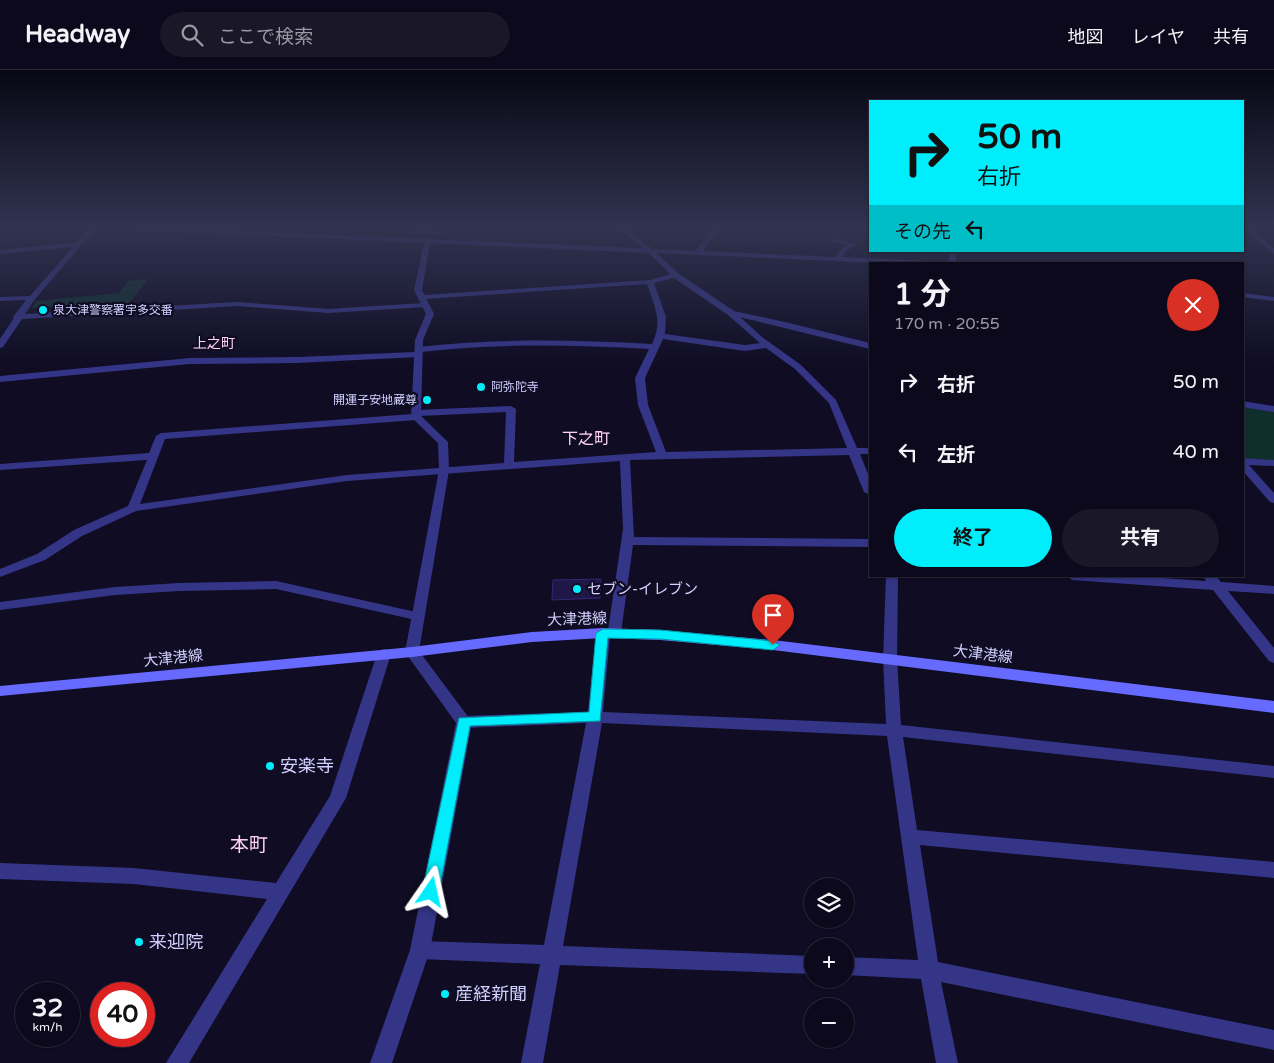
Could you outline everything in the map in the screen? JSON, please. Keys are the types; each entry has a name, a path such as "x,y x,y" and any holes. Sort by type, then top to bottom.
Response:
{"main road":[{"name":"大津港線","path":"0,691 412,652 532,637 608,633 689,637 890,659 1274,707"}],"street":[{"path":"0,345 17,317 54,273"},
{"path":"381,1063 420,950 464,722 412,652 416,616 444,470 443,442 416,415 419,340 430,314 418,290 421,273"},
{"path":"17,317 237,304 328,311 650,282 676,275 730,313 767,345 798,367 833,402 869,489"},
{"path":"650,282 662,316 660,336 640,378 643,405 662,455"},
{"path":"1244,295 1274,299"},
{"path":"0,300 32,298"},
{"path":"730,313 789,325 869,346"},
{"path":"660,336 745,348 767,345"},
{"path":"0,379 190,361 297,360 418,352 467,343 508,341 655,347"},
{"path":"1244,404 1274,408"},
{"path":"133,508 161,436 511,409 509,465"},
{"path":"0,573 41,557 78,533 133,508 347,478 444,470 662,455 869,451"},
{"path":"0,467 153,456"},
{"path":"532,1063 595,717 608,633 629,528 625,457"},
{"path":"1244,462 1274,463"},
{"path":"1244,464 1274,500"},
{"path":"627,541 869,543"},
{"path":"892,577 890,659 894,730 929,970 947,1063"},
{"path":"1084,577 1218,588 1274,590"},
{"path":"1210,577 1274,658"},
{"path":"0,606 179,586 276,584 324,597 416,616"},
{"path":"176,1063 338,798 384,654"},
{"path":"464,722 595,717 894,730 1274,772"},
{"path":"909,837 1274,870"},
{"path":"0,871 134,876 280,892"},
{"path":"420,950 552,953 804,965"},
{"path":"854,966 929,970 1274,1040"}],"green space":[{"path":"145,279 147,281 126,307 55,313 59,306 32,308 36,301 119,293 128,281"},
{"path":"1244,407 1274,411 1274,461 1244,459"}],"building":[{"name":"セブン-イレブン","path":"601,579 600,598 552,600 553,580"}],"place":[{"name":"泉大津警察署宇多交番","path":"43,310"},
{"name":"阿弥陀寺","path":"481,387"},
{"name":"開運子安地蔵尊","path":"427,400"},
{"name":"セブン-イレブン","path":"577,589"},
{"name":"安楽寺","path":"270,766"},
{"name":"来迎院","path":"139,942"},
{"name":"産経新聞","path":"445,994"}],"district":[{"name":"上之町","path":"214,343"},
{"name":"下之町","path":"586,439"},
{"name":"本町","path":"249,845"}],"route":[{"path":"431,892 464,722 595,717 603,633 660,635 773,645"}]}
